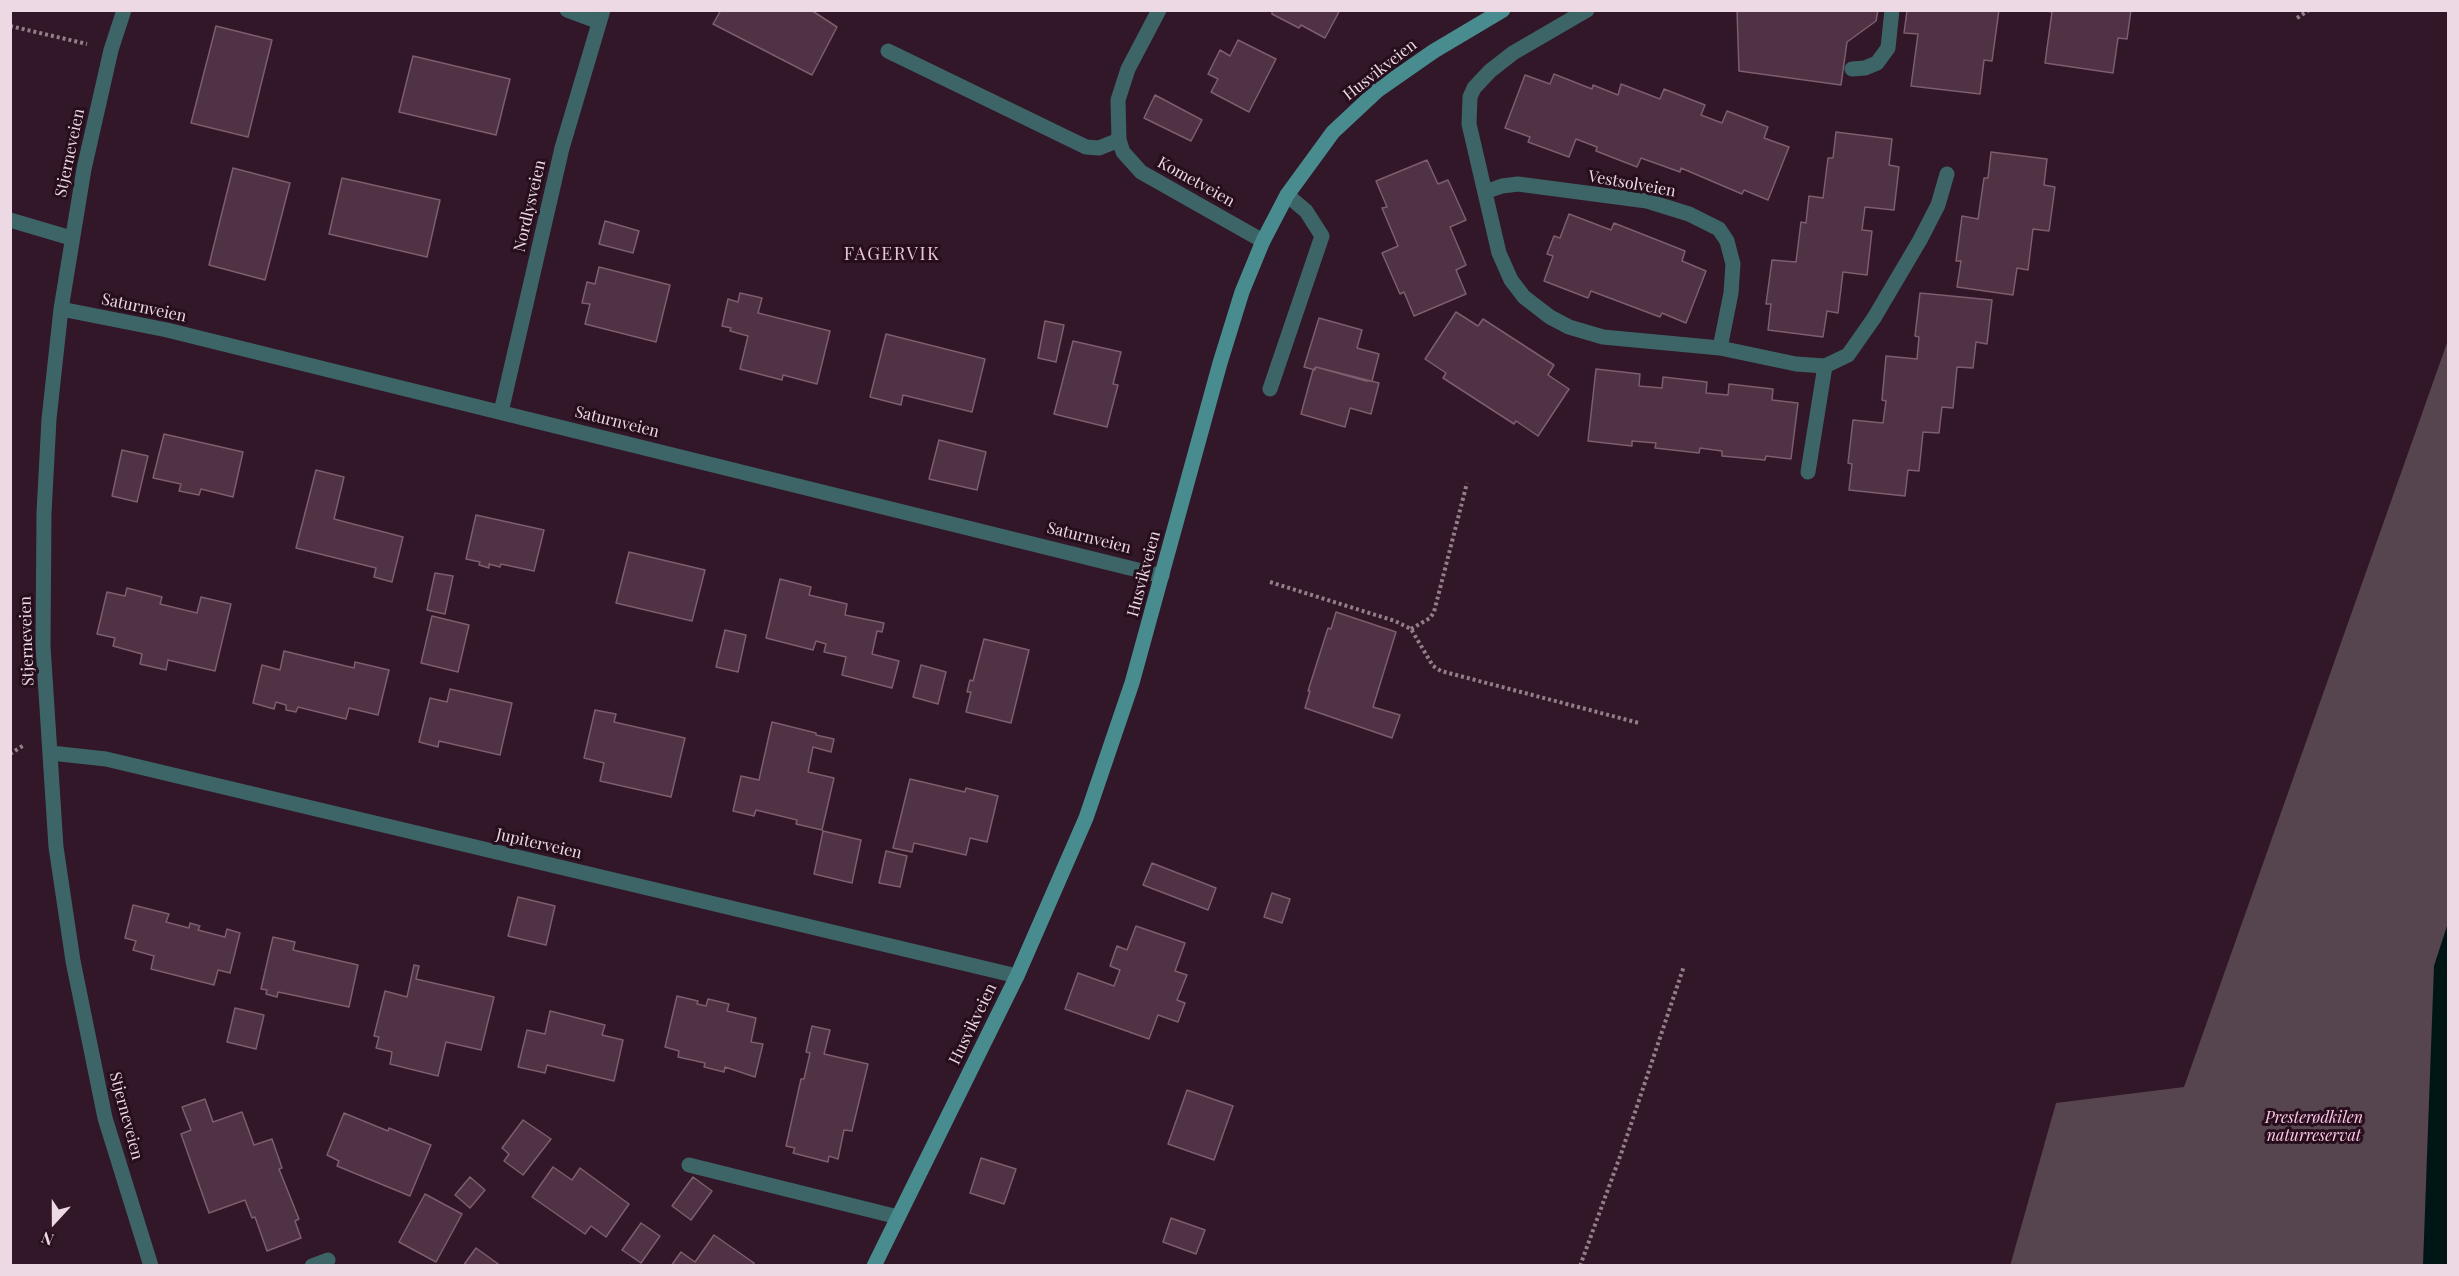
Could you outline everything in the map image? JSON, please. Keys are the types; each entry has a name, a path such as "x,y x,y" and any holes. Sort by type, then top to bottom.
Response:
{"main road":[{"name":"Husvikveien","path":"874,1266 1017,976 1086,818 1132,683 1220,363 1242,292 1263,241 1287,195 1333,132 1378,90 1434,51 1503,10"}],"street":[{"name":"Stjerneveien","path":"124,10 111,50 84,169 61,309 49,419 44,513 43,646 56,847 73,961 105,1118 151,1266"},
{"path":"567,10 601,16"},
{"path":"888,51 1086,147 1099,148 1119,140 1118,100 1128,69 1159,10"},
{"path":"1587,10 1513,53 1490,71 1474,88 1470,97 1469,124 1499,253 1511,280 1524,297 1550,317 1569,327 1603,337 1720,348 1796,364 1825,366 1848,355 1874,318 1925,231 1938,204 1947,174"},
{"path":"1852,69 1865,68 1877,63 1888,48 1892,10"},
{"name":"Nordlysveien","path":"501,412 562,148 601,16"},
{"name":"Kometveien","path":"1119,140 1123,152 1141,172 1263,241"},
{"name":"Vestsolveien","path":"1485,192 1502,186 1518,184 1647,201 1689,214 1719,229 1727,241 1733,264 1731,293 1720,348"},
{"path":"1270,389 1322,236 1306,211 1287,195"},
{"path":"10,220 71,238"},
{"name":"Saturnveien","path":"61,309 167,330 1162,576"},
{"path":"1808,472 1825,366"},
{"name":"Jupiterveien","path":"51,753 118,762 1017,976"},
{"path":"689,1165 898,1218"},
{"path":"312,1266 328,1260"}],"path":[{"path":"2297,18 2309,10"},
{"path":"10,26 111,50"},
{"path":"1411,629 1430,618 1434,612 1467,483"},
{"path":"1270,582 1395,621 1411,629 1433,666 1441,671 1639,723"},
{"path":"1580,1266 1622,1151 1684,966"}],"green space":[{"name":"Presterødkilen naturreservat","path":"2448,340 2448,1265 2010,1266 2056,1103 2184,1087"}],"shaded area":[{"path":"2448,923 2448,1265 2423,1265 2434,966"}],"building":[{"path":"721,10 811,10 837,27 812,75 713,24"},
{"path":"1272,10 1340,10 1325,38 1301,25 1299,28 1272,14"},
{"path":"1737,10 1878,10 1876,21 1847,42 1841,85 1739,71"},
{"path":"1999,10 1992,61 1984,60 1980,94 1911,86 1918,34 1904,33 1907,11"},
{"path":"2042,10 2131,10 2127,39 2118,38 2113,73 2045,63 2052,12"},
{"path":"216,26 272,40 248,137 191,123"},
{"path":"1238,40 1276,59 1249,112 1211,92 1218,79 1208,74 1220,50 1230,56"},
{"path":"413,56 510,79 496,135 399,112"},
{"path":"1554,74 1592,89 1593,85 1618,95 1621,84 1660,99 1664,89 1705,105 1701,115 1722,123 1727,111 1768,127 1764,138 1789,147 1768,200 1744,190 1742,194 1681,168 1680,172 1641,158 1637,167 1596,151 1597,147 1576,139 1569,157 1528,142 1530,137 1505,128 1525,75 1550,84"},
{"path":"1155,95 1202,120 1191,141 1144,118"},
{"path":"1836,132 1892,139 1889,165 1899,167 1894,210 1865,207 1862,230 1872,231 1867,275 1843,272 1838,313 1827,311 1823,337 1768,330 1771,304 1766,304 1772,260 1796,262 1801,222 1806,223 1809,196 1823,198 1828,158 1833,158"},
{"path":"1991,152 2047,159 2044,185 2055,187 2049,231 2033,229 2028,270 2017,268 2013,295 1957,287 1961,261 1956,261 1962,216 1978,219 1984,178 1988,178"},
{"path":"1427,160 1438,184 1448,180 1466,220 1450,227 1466,265 1456,270 1466,294 1414,316 1404,292 1400,294 1382,253 1398,246 1382,208 1387,207 1376,181"},
{"path":"233,168 290,183 265,280 209,265"},
{"path":"342,178 440,200 427,257 329,234"},
{"path":"1569,214 1611,230 1614,223 1685,251 1682,261 1706,271 1686,323 1662,313 1660,317 1591,291 1588,298 1544,281 1553,256 1547,254 1554,236 1560,238"},
{"path":"605,221 639,231 633,253 599,244"},
{"path":"599,267 670,285 656,342 585,324 590,304 582,303 587,282 595,284"},
{"path":"740,293 762,298 758,313 830,331 817,384 783,375 782,380 740,369 748,336 722,326 728,299 738,302"},
{"path":"1920,293 1992,300 1987,344 1976,342 1973,368 1957,367 1953,408 1942,407 1939,433 1923,432 1919,471 1908,470 1905,496 1849,490 1852,464 1848,463 1853,420 1883,423 1886,401 1882,400 1886,356 1917,359 1919,337 1915,336"},
{"path":"1456,312 1478,326 1483,319 1554,365 1548,375 1569,389 1538,436 1516,421 1514,424 1443,378 1446,373 1425,359"},
{"path":"1319,318 1362,330 1357,348 1379,354 1372,381 1316,367 1315,370 1304,367"},
{"path":"1045,321 1064,325 1056,362 1038,358"},
{"path":"886,334 985,359 972,412 903,395 901,405 870,397"},
{"path":"1073,341 1121,352 1113,384 1118,385 1107,427 1054,414"},
{"path":"1316,367 1379,383 1371,414 1350,408 1345,427 1301,414 1313,370"},
{"path":"1596,369 1640,374 1639,386 1662,388 1663,377 1707,382 1706,393 1728,395 1729,384 1773,389 1772,400 1798,403 1791,459 1766,456 1765,460 1722,456 1722,451 1700,448 1699,453 1655,448 1656,443 1632,441 1632,446 1588,441"},
{"path":"164,434 243,452 233,497 201,489 199,495 179,491 181,484 153,478"},
{"path":"939,440 986,452 977,490 929,479"},
{"path":"122,450 148,456 137,502 112,496"},
{"path":"316,470 344,477 334,519 403,537 392,582 374,577 376,568 296,548"},
{"path":"476,515 544,530 534,571 501,564 500,567 489,564 489,568 479,565 480,562 466,559"},
{"path":"629,552 705,570 692,621 616,603"},
{"path":"435,573 453,576 445,614 427,610"},
{"path":"780,579 811,587 809,595 847,604 845,615 884,623 882,632 877,631 872,654 899,661 892,688 842,675 846,657 824,652 826,644 816,641 813,650 766,638"},
{"path":"127,588 162,597 160,604 197,613 201,597 231,604 215,671 168,660 166,670 140,664 142,654 113,646 115,638 97,634 107,592 125,596"},
{"path":"1336,612 1396,632 1373,707 1400,715 1392,738 1305,708 1310,691 1308,691 1328,628 1331,629"},
{"path":"432,616 469,625 458,672 421,663"},
{"path":"725,630 746,635 738,672 716,667"},
{"path":"984,639 1029,650 1011,723 966,712 971,692 967,692 970,680 973,681"},
{"path":"284,651 354,668 355,662 389,670 378,715 349,708 346,719 298,707 296,712 286,710 286,705 276,702 274,709 253,703 262,665 280,670"},
{"path":"921,665 946,672 938,704 913,697"},
{"path":"450,689 512,703 500,755 439,741 438,747 419,742 430,698 447,702"},
{"path":"595,710 616,714 614,722 685,738 671,797 600,781 604,763 584,758"},
{"path":"772,722 834,739 831,752 813,747 808,772 834,778 822,830 796,824 797,820 756,810 754,816 733,811 741,776 759,780"},
{"path":"910,779 965,792 966,788 998,796 987,842 970,838 966,855 914,843 912,852 893,848"},
{"path":"823,831 861,840 852,883 814,874"},
{"path":"886,851 907,856 900,887 879,883"},
{"path":"1152,863 1216,888 1208,910 1143,885"},
{"path":"1272,893 1290,899 1282,923 1264,917"},
{"path":"518,897 555,906 546,945 508,936"},
{"path":"133,905 169,914 166,922 189,928 190,923 200,926 198,930 225,937 227,929 240,933 230,973 218,970 214,985 151,969 154,956 133,950 136,941 125,938"},
{"path":"1136,926 1185,943 1175,971 1187,975 1177,1000 1185,1003 1178,1022 1158,1015 1149,1039 1065,1009 1078,973 1114,986 1120,970 1110,966 1117,946 1127,950"},
{"path":"273,937 295,942 293,950 358,965 349,1007 278,992 277,997 266,994 267,990 261,989"},
{"path":"414,965 419,966 416,979 494,997 481,1050 446,1042 438,1076 390,1064 392,1052 376,1048 379,1037 374,1036 385,991 407,997"},
{"path":"677,996 698,1001 697,1004 706,1006 708,999 729,1004 727,1011 756,1018 751,1042 763,1044 755,1077 725,1067 724,1072 704,1067 705,1063 678,1057 679,1051 665,1047"},
{"path":"235,1008 264,1015 256,1049 227,1042"},
{"path":"550,1011 605,1025 602,1035 623,1040 614,1081 547,1065 545,1073 518,1067 527,1030 545,1034"},
{"path":"812,1026 830,1030 824,1054 868,1064 852,1131 844,1130 838,1159 829,1156 828,1162 793,1153 795,1148 786,1146 801,1079 804,1079 810,1053 806,1052"},
{"path":"1187,1090 1233,1106 1214,1160 1168,1144"},
{"path":"205,1099 213,1122 242,1112 254,1145 272,1139 282,1168 279,1169 299,1219 295,1221 301,1238 267,1251 255,1217 252,1218 245,1200 209,1213 181,1134 191,1130 182,1107"},
{"path":"344,1113 431,1145 410,1196 337,1166 339,1161 327,1155"},
{"path":"523,1120 551,1139 523,1175 504,1161 509,1154 502,1148"},
{"path":"981,1158 1016,1169 1004,1204 970,1193"},
{"path":"553,1167 572,1180 580,1168 629,1204 606,1237 591,1226 585,1234 532,1197"},
{"path":"470,1177 485,1190 470,1208 455,1195"},
{"path":"693,1177 712,1191 691,1220 672,1206"},
{"path":"425,1194 462,1214 436,1262 399,1242"},
{"path":"1171,1218 1205,1230 1196,1254 1163,1242"},
{"path":"641,1223 660,1236 641,1263 622,1250"},
{"path":"714,1235 754,1263 752,1266 671,1266 681,1252 695,1262"},
{"path":"476,1248 501,1266 463,1266"}],"district":[{"name":"FAGERVIK","path":"892,254"}]}
